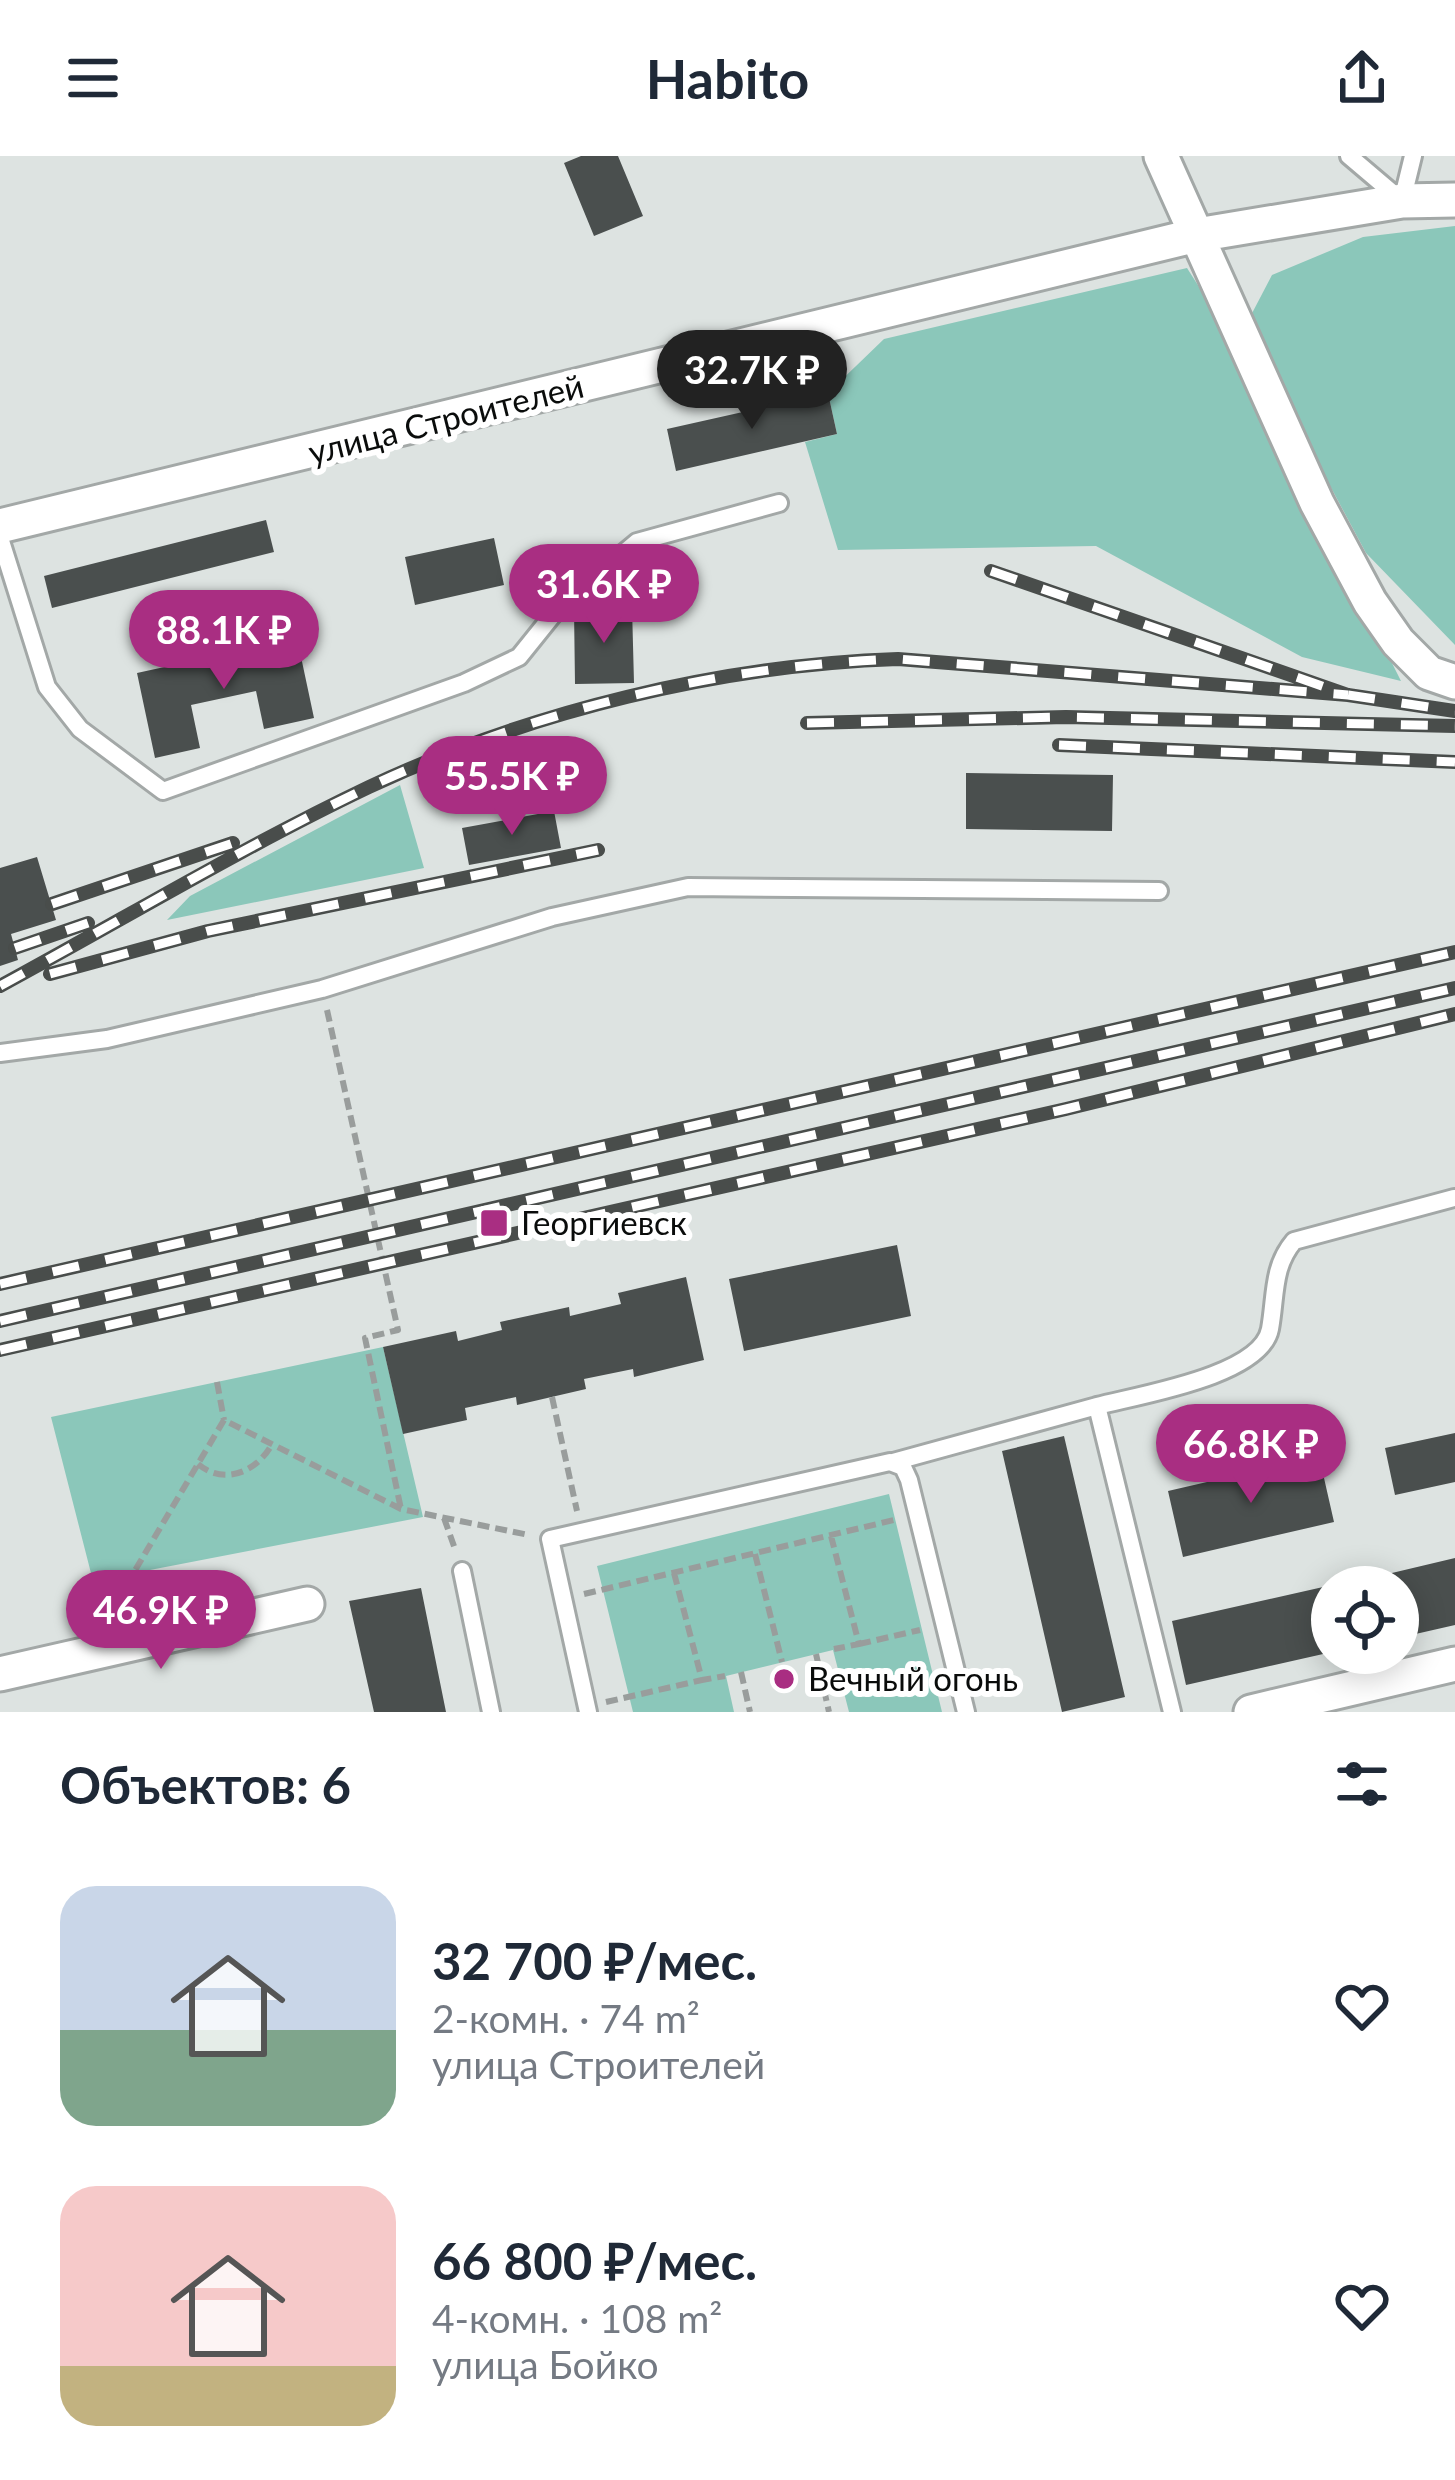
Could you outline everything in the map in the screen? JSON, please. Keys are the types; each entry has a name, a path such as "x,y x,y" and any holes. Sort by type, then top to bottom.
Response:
{"street":[{"path":"1161,156 1317,503 1370,602 1429,673 1455,682"},
{"name":"улица Строителей","path":"0,526 1198,235 1402,201 1455,200"},
{"path":"0,1674 307,1604"},
{"path":"1251,1712 1455,1664"}],"lane":[{"path":"1349,156 1402,201 1413,156"},
{"path":"0,538 47,687 80,729 163,791 464,683 519,657 560,606 637,542 779,503"},
{"path":"0,1053 107,1039 322,989 552,917 688,887 1159,892"},
{"path":"587,1709 550,1539 890,1462 1230,1370 1269,1336 1278,1260 1294,1241 1454,1198"},
{"path":"1097,1406 1172,1712"},
{"path":"890,1462 903,1467 966,1712"},
{"path":"463,1571 491,1712"}],"path":[{"path":"322,989 398,1330 365,1338 401,1509"},
{"path":"85,1654 224,1420 218,1382"},
{"path":"552,1397 582,1532"},
{"path":"224,1420 401,1509 550,1539"},
{"path":"198,1463 208,1472 231,1475 255,1465 272,1444"},
{"path":"563,1599 917,1514"},
{"path":"444,1518 463,1571"},
{"path":"831,1536 859,1643"},
{"path":"755,1554 782,1662"},
{"path":"674,1573 702,1680"},
{"path":"834,1649 944,1624"},
{"path":"816,1654 829,1712"},
{"path":"741,1672 750,1712"},
{"path":"587,1709 725,1676"}],"green space":[{"path":"1455,226 1455,645 1366,553 1289,409 1249,319 1272,275 1363,237"},
{"path":"1187,268 1217,315 1401,681 1302,657 1096,546 838,550 805,442 837,434 828,393 884,339"},
{"path":"400,785 424,868 167,920 190,896"},
{"path":"383,1347 423,1517 93,1581 51,1417"},
{"path":"889,1494 942,1712 849,1712 833,1650 726,1676 734,1712 633,1712 597,1566"}],"building":[{"path":"581,156 618,156 643,216 594,236 564,163"},
{"path":"828,393 837,434 676,471 667,429"},
{"path":"266,520 274,552 52,608 44,576"},
{"path":"494,538 504,585 415,605 405,557"},
{"path":"632,607 634,683 575,684 574,609"},
{"path":"297,638 314,718 264,729 256,691 191,705 200,748 155,758 137,673"},
{"path":"966,773 1113,775 1112,831 966,829"},
{"path":"554,811 561,848 469,865 462,828"},
{"path":"37,857 56,920 11,934 18,960 0,966 0,868"},
{"path":"897,1245 911,1316 744,1351 729,1279"},
{"name":"Георгиевск","path":"686,1277 704,1360 634,1377 633,1369 584,1379 586,1389 517,1405 516,1397 465,1408 467,1420 403,1434 383,1347 456,1331 458,1341 502,1330 500,1322 569,1307 570,1316 621,1304 618,1293"},
{"path":"1455,1433 1455,1482 1395,1495 1385,1448"},
{"path":"1064,1436 1125,1697 1062,1712 1002,1451"},
{"path":"1319,1456 1334,1522 1183,1557 1168,1491"},
{"path":"1455,1558 1455,1625 1419,1633 1419,1567"},
{"path":"421,1588 446,1712 374,1712 349,1601"},
{"path":"1311,1590 1311,1657 1186,1685 1172,1621"}],"railway":[{"path":"991,571 1348,695 1455,711"},
{"path":"0,986 369,787 495,736 695,682 898,659 1348,695"},
{"path":"807,723 1066,717 1455,726"},
{"path":"1059,745 1455,762"},
{"path":"52,904 233,843"},
{"path":"50,974 208,931 598,850"},
{"path":"15,948 88,923"},
{"path":"0,1284 1455,952"},
{"path":"0,1321 1455,988"},
{"path":"0,1350 1066,1109 1455,1014"}],"place":[{"name":"Георгиевск","path":"494,1223"},
{"name":"Вечный огонь","path":"784,1679"}]}
